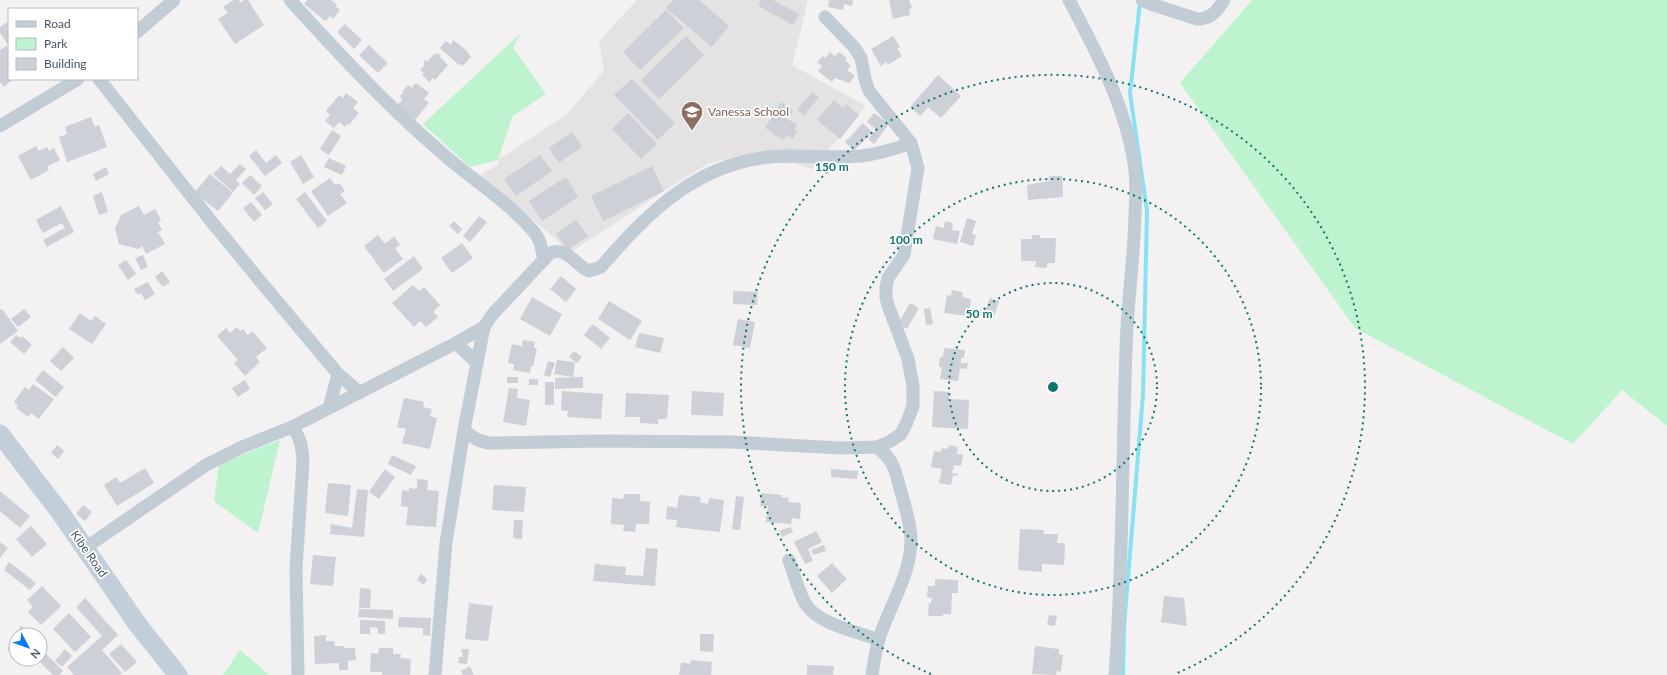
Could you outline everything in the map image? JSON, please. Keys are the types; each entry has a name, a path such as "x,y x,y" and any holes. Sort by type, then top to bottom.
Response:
{"street":[{"path":"138,31 174,0"},
{"path":"290,0 366,83 402,118 518,215 536,234 544,260"},
{"path":"1069,0 1091,41 1113,90 1125,126 1134,164 1136,210 1126,349 1121,598 1115,675"},
{"path":"1142,0 1197,19 1205,19 1213,15 1224,0"},
{"path":"464,430 475,439 483,443 598,441 732,442 818,448 877,447 889,442 901,434 913,406 913,386 908,359 886,298 886,287 888,278 900,261 906,248 910,210 917,184 918,168 911,143 869,91 865,80 861,58 854,47 825,17"},
{"path":"0,126 76,80"},
{"path":"100,80 211,221 338,374 360,393"},
{"path":"435,675 446,543 464,430 484,327 492,315 550,253 560,251 565,253 581,267 589,271 596,270 601,267 654,210 698,178 726,167 764,158 783,156 861,156 889,151 911,143"},
{"path":"85,548 206,465 242,447 292,427 456,343 484,327"},
{"path":"456,343 477,363"},
{"path":"329,408 338,374"},
{"path":"292,427 302,444 303,461 296,568 298,675"},
{"name":"Kibe Road","path":"0,436 40,486 138,625 178,675"},
{"path":"872,675 878,640 903,580 908,561 911,537 906,510 891,460 877,447"},
{"path":"788,560 800,593 813,613 824,620 878,640"}],"shaded area":[{"name":"Vanessa School","path":"637,0 808,0 792,65 866,106 812,169 759,151 709,163 571,252 480,175 498,165 498,160 567,114 604,71 599,41"}],"green space":[{"path":"1252,0 1667,0 1667,426 1622,390 1573,444 1355,328 1180,83"},
{"path":"521,33 513,48 546,94 512,117 498,160 470,167 423,124"},
{"path":"280,440 258,533 214,501 219,464"},
{"path":"240,650 269,675 223,675"}],"building":[{"path":"233,0 239,0 240,3 244,0 248,0 264,25 235,44 218,19 228,13 223,7"},
{"path":"307,0 331,0 340,10 333,19 330,16 325,21 304,4"},
{"path":"673,0 699,0 729,26 712,47 666,8"},
{"path":"761,0 773,0 799,14 793,25 758,6"},
{"path":"829,0 853,0 852,6 844,4 843,10 828,7"},
{"path":"889,0 909,0 912,8 909,9 910,15 893,19"},
{"path":"666,10 684,28 640,70 623,52"},
{"path":"7,22 8,24 8,45 0,33 0,27"},
{"path":"345,24 362,40 354,49 337,32"},
{"path":"686,36 704,55 659,99 641,80"},
{"path":"893,36 900,47 897,48 902,56 888,65 886,62 881,66 871,49"},
{"path":"453,40 466,50 471,57 463,66 461,64 459,65 440,48 446,41 451,45"},
{"path":"369,45 388,63 378,73 359,55"},
{"path":"6,46 8,49 8,80 12,80 4,87 0,82 0,50"},
{"path":"830,52 835,56 839,52 847,58 845,60 851,66 847,70 855,76 849,83 835,78 832,82 818,71 822,66 817,62 823,56 825,58"},
{"path":"435,53 437,55 438,53 448,65 435,80 433,78 429,82 422,75 424,73 420,70 425,64 423,62 425,60 427,62"},
{"path":"938,75 961,96 941,118 928,107 920,116 910,107"},
{"path":"632,79 675,123 658,140 614,95"},
{"path":"416,83 429,93 424,99 429,103 415,120 396,106 402,100 400,96 404,94 402,92 408,85 412,88"},
{"path":"812,92 819,97 804,116 797,110"},
{"path":"346,93 358,102 353,108 359,113 349,125 347,124 345,127 339,122 334,128 325,121 330,115 326,111 339,95 343,98"},
{"path":"834,100 843,108 846,104 859,115 840,139 817,120"},
{"path":"781,102 793,111 791,115 786,111 783,115 776,109"},
{"path":"628,113 657,144 641,159 612,129"},
{"path":"874,113 889,124 874,144 868,139 876,129 867,122"},
{"path":"779,115 797,124 794,130 797,132 793,139 786,135 784,140 772,134 773,132 765,128 772,116 777,119"},
{"path":"91,117 95,127 99,125 107,147 67,162 59,137 67,134 65,127"},
{"path":"863,123 872,132 854,151 845,142"},
{"path":"332,130 341,136 329,155 320,149"},
{"path":"572,132 582,147 559,163 549,148"},
{"path":"36,146 39,151 47,147 49,151 54,148 60,160 47,166 49,170 31,180 18,156"},
{"path":"256,150 266,163 276,155 282,163 265,176 249,156"},
{"path":"301,155 314,177 303,184 290,162"},
{"path":"540,155 552,171 516,196 504,179"},
{"path":"329,158 346,166 342,175 324,167"},
{"path":"240,164 246,169 236,180 240,184 233,192 213,174 221,166 230,174"},
{"path":"652,166 664,191 603,221 591,196"},
{"path":"106,167 109,174 96,181 93,174"},
{"path":"210,174 233,193 218,211 194,193"},
{"path":"250,175 262,186 254,195 242,183"},
{"path":"1049,176 1062,176 1063,197 1028,200 1027,185 1049,181"},
{"path":"566,177 578,197 542,221 529,201"},
{"path":"330,178 335,185 339,183 345,191 340,194 347,203 328,216 311,191"},
{"path":"102,192 108,212 99,215 93,196"},
{"path":"263,192 273,204 265,210 255,198"},
{"path":"305,192 327,221 318,228 296,199"},
{"path":"251,202 262,215 254,222 243,208"},
{"path":"61,206 74,232 47,247 43,240 65,228 62,223 43,233 36,220"},
{"path":"139,206 144,215 155,209 161,220 158,222 162,230 158,232 165,244 146,254 142,246 138,249 119,244 115,229 121,215"},
{"path":"479,216 487,222 470,242 463,236"},
{"path":"967,218 976,221 972,234 976,235 973,246 960,242"},
{"path":"576,220 588,236 568,250 556,234"},
{"path":"454,221 462,229 458,234 449,226"},
{"path":"945,221 953,223 952,230 960,231 957,244 933,239 936,226 944,228"},
{"path":"378,235 385,244 394,236 400,245 395,248 403,259 384,273 364,246"},
{"path":"1032,235 1040,235 1040,238 1056,238 1055,263 1047,263 1047,268 1035,267 1036,261 1021,261 1021,239 1032,239"},
{"path":"462,243 473,258 452,273 441,258"},
{"path":"143,255 148,267 141,270 135,258"},
{"path":"414,256 423,269 393,291 384,279"},
{"path":"126,260 136,274 128,280 118,265"},
{"path":"162,271 170,282 163,287 155,277"},
{"path":"561,276 576,289 566,302 550,289"},
{"path":"148,282 155,294 145,300 141,293 138,295 134,289"},
{"path":"413,285 419,291 424,287 440,305 433,312 438,317 426,327 420,321 414,327 392,303"},
{"path":"952,290 963,292 962,297 971,299 969,316 944,313 947,295 951,296"},
{"path":"733,291 758,292 757,305 733,304"},
{"path":"532,297 562,314 550,336 520,319"},
{"path":"990,298 999,301 993,320 983,317"},
{"path":"609,301 642,321 630,340 598,319"},
{"path":"910,303 919,308 907,329 898,324"},
{"path":"930,308 933,324 926,325 924,309"},
{"path":"2,309 18,331 0,344 0,310"},
{"path":"24,309 31,317 18,327 11,319"},
{"path":"80,313 91,321 95,316 106,324 92,344 69,329"},
{"path":"738,319 755,322 750,348 733,345"},
{"path":"593,324 610,338 601,349 584,335"},
{"path":"237,327 240,331 243,329 248,335 252,331 267,348 256,357 260,362 245,376 234,363 238,360 217,336 226,328 230,333"},
{"path":"639,333 664,338 660,353 635,347"},
{"path":"16,335 20,338 22,336 32,345 24,354 10,342"},
{"path":"523,340 535,342 534,348 537,348 533,367 531,366 530,373 513,370 514,364 508,363 512,344 522,346"},
{"path":"63,347 74,358 61,371 50,361"},
{"path":"944,348 965,350 964,358 961,358 961,363 968,363 967,369 960,368 958,381 940,379 942,367 939,367 940,357 943,357"},
{"path":"574,351 582,357 577,363 569,357"},
{"path":"557,360 575,362 573,377 554,374"},
{"path":"548,361 555,363 550,377 544,375"},
{"path":"43,370 64,387 56,397 35,380"},
{"path":"507,377 518,377 518,383 507,383"},
{"path":"583,377 583,388 555,389 555,378"},
{"path":"529,379 538,379 538,385 529,385"},
{"path":"245,380 250,389 238,397 232,388"},
{"path":"545,382 554,382 554,405 545,405"},
{"path":"33,384 54,399 39,419 31,413 28,417 16,408 18,406 14,402 25,387 29,390"},
{"path":"509,388 518,389 517,398 530,400 526,426 503,422"},
{"path":"562,391 603,394 601,419 567,417 568,411 561,410"},
{"path":"692,391 724,393 723,416 691,415"},
{"path":"934,391 949,392 949,399 969,400 968,429 932,427"},
{"path":"626,393 669,395 667,419 658,419 658,424 640,423 640,417 625,417"},
{"path":"404,398 424,402 423,407 432,409 430,416 437,418 430,449 402,443 406,429 397,427"},
{"path":"57,445 64,451 58,459 51,453"},
{"path":"949,445 958,447 957,454 963,455 961,466 954,465 952,473 958,474 957,476 953,475 951,485 939,483 942,469 931,467 934,451 941,452 942,448 948,449"},
{"path":"392,455 416,466 411,475 388,464"},
{"path":"145,468 154,483 117,506 104,485 116,477 120,483"},
{"path":"385,469 395,477 379,499 369,492"},
{"path":"831,469 858,471 857,479 831,477"},
{"path":"417,479 428,480 427,490 439,491 436,527 406,525 408,507 401,506 402,490 409,491 409,488 417,489"},
{"path":"328,483 351,485 348,516 325,513"},
{"path":"494,485 526,487 524,512 492,510"},
{"path":"357,489 368,490 364,537 330,534 331,524 352,528"},
{"path":"0,491 30,516 20,528 0,511"},
{"path":"761,493 782,495 781,497 789,498 788,502 801,503 800,519 792,518 791,524 766,522 768,506 760,506"},
{"path":"624,494 640,494 640,501 650,502 649,524 636,524 635,532 623,531 624,525 611,524 612,498 623,499"},
{"path":"679,495 701,497 700,502 708,504 709,498 724,500 720,532 676,527 677,520 666,519 667,506 677,508"},
{"path":"736,496 744,497 740,530 732,529"},
{"path":"83,505 92,512 85,521 76,514"},
{"path":"514,520 523,520 522,539 513,538"},
{"path":"31,526 47,544 32,557 16,539"},
{"path":"791,527 793,532 782,537 779,531"},
{"path":"1020,529 1044,530 1043,534 1058,534 1057,543 1065,543 1064,565 1042,564 1042,572 1018,570"},
{"path":"816,531 822,542 808,549 813,561 805,564 794,542"},
{"path":"0,542 8,548 0,558"},
{"path":"824,545 826,551 813,555 811,550"},
{"path":"646,548 658,549 655,586 593,581 595,564 626,567 625,575 643,576"},
{"path":"313,555 336,557 333,586 310,584"},
{"path":"9,562 36,583 30,590 4,570"},
{"path":"832,563 847,579 832,593 817,576"},
{"path":"421,574 427,579 424,585 417,580"},
{"path":"935,579 958,580 958,593 952,593 951,614 943,614 943,616 928,616 929,603 931,603 932,598 927,597 928,586 935,586"},
{"path":"42,586 61,606 41,625 28,612 33,607 27,600"},
{"path":"360,588 371,589 370,608 359,608"},
{"path":"1164,596 1184,598 1187,626 1161,622"},
{"path":"85,598 118,635 102,650 122,673 120,675 74,675 67,667 102,636 76,607"},
{"path":"469,603 493,606 488,641 465,639"},
{"path":"359,609 393,610 393,619 358,617"},
{"path":"69,613 91,637 75,652 53,629"},
{"path":"1049,615 1057,616 1055,626 1047,625"},
{"path":"399,617 431,618 430,636 423,635 423,628 398,627"},
{"path":"360,620 385,621 385,634 378,634 378,628 370,627 370,634 360,634"},
{"path":"700,634 714,634 713,652 700,651"},
{"path":"326,635 326,641 334,641 335,646 355,648 356,660 348,661 348,670 339,670 339,663 315,664 314,636"},
{"path":"121,644 137,662 125,672 109,654"},
{"path":"1035,646 1059,649 1059,654 1063,655 1061,672 1057,671 1056,675 1032,674"},
{"path":"379,648 393,648 393,654 401,654 400,658 411,659 410,675 382,675 382,672 370,672 371,653 378,654"},
{"path":"65,649 72,656 62,667 55,661"},
{"path":"461,649 469,649 467,664 458,663 459,657 463,657"},
{"path":"48,656 63,671 59,675 53,675 45,667 48,667"},
{"path":"691,660 712,662 711,675 679,675 681,662 690,664"},
{"path":"807,665 834,666 833,675 807,675"},
{"path":"470,666 474,675 463,675 461,671"}],"waterway":[{"path":"1123,675 1124,626 1143,395 1147,211 1130,93 1140,2"}],"place":[{"name":"Vanessa School","path":"692,132"}]}
